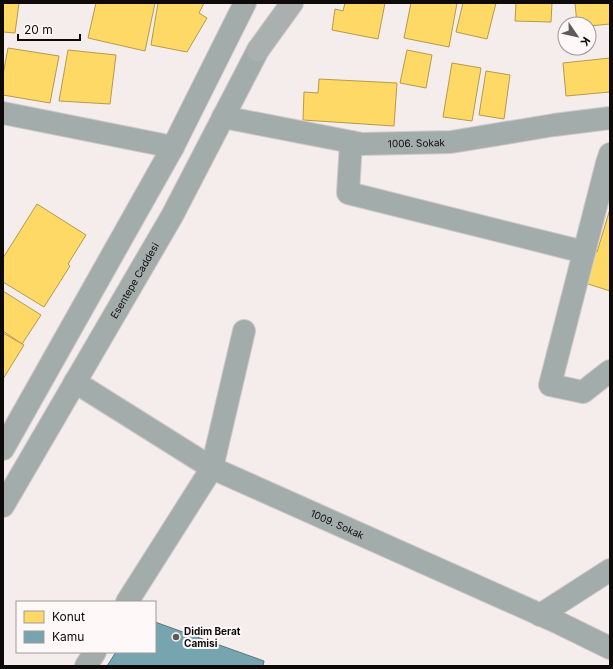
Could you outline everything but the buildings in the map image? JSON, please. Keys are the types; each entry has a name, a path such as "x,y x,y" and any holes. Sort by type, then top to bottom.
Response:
{"main road":[{"path":"258,50 275,3"},
{"path":"258,50 292,3"}],"street":[{"path":"3,449 173,147 245,3"},
{"name":"Esentepe Caddesi","path":"3,506 172,216 258,50"},
{"path":"3,113 173,147"},
{"name":"1006. Sokak","path":"223,117 362,144 451,142 554,125 610,118"},
{"path":"351,142 348,194 584,252"},
{"path":"609,160 550,385 583,392 610,371"},
{"path":"128,601 212,468 244,331"},
{"name":"1009. Sokak","path":"75,382 212,468 559,623 610,648"},
{"path":"540,615 610,570"},
{"path":"86,666 94,653"}],"place":[{"name":"Didim Berat Camisi","path":"176,637"}]}
